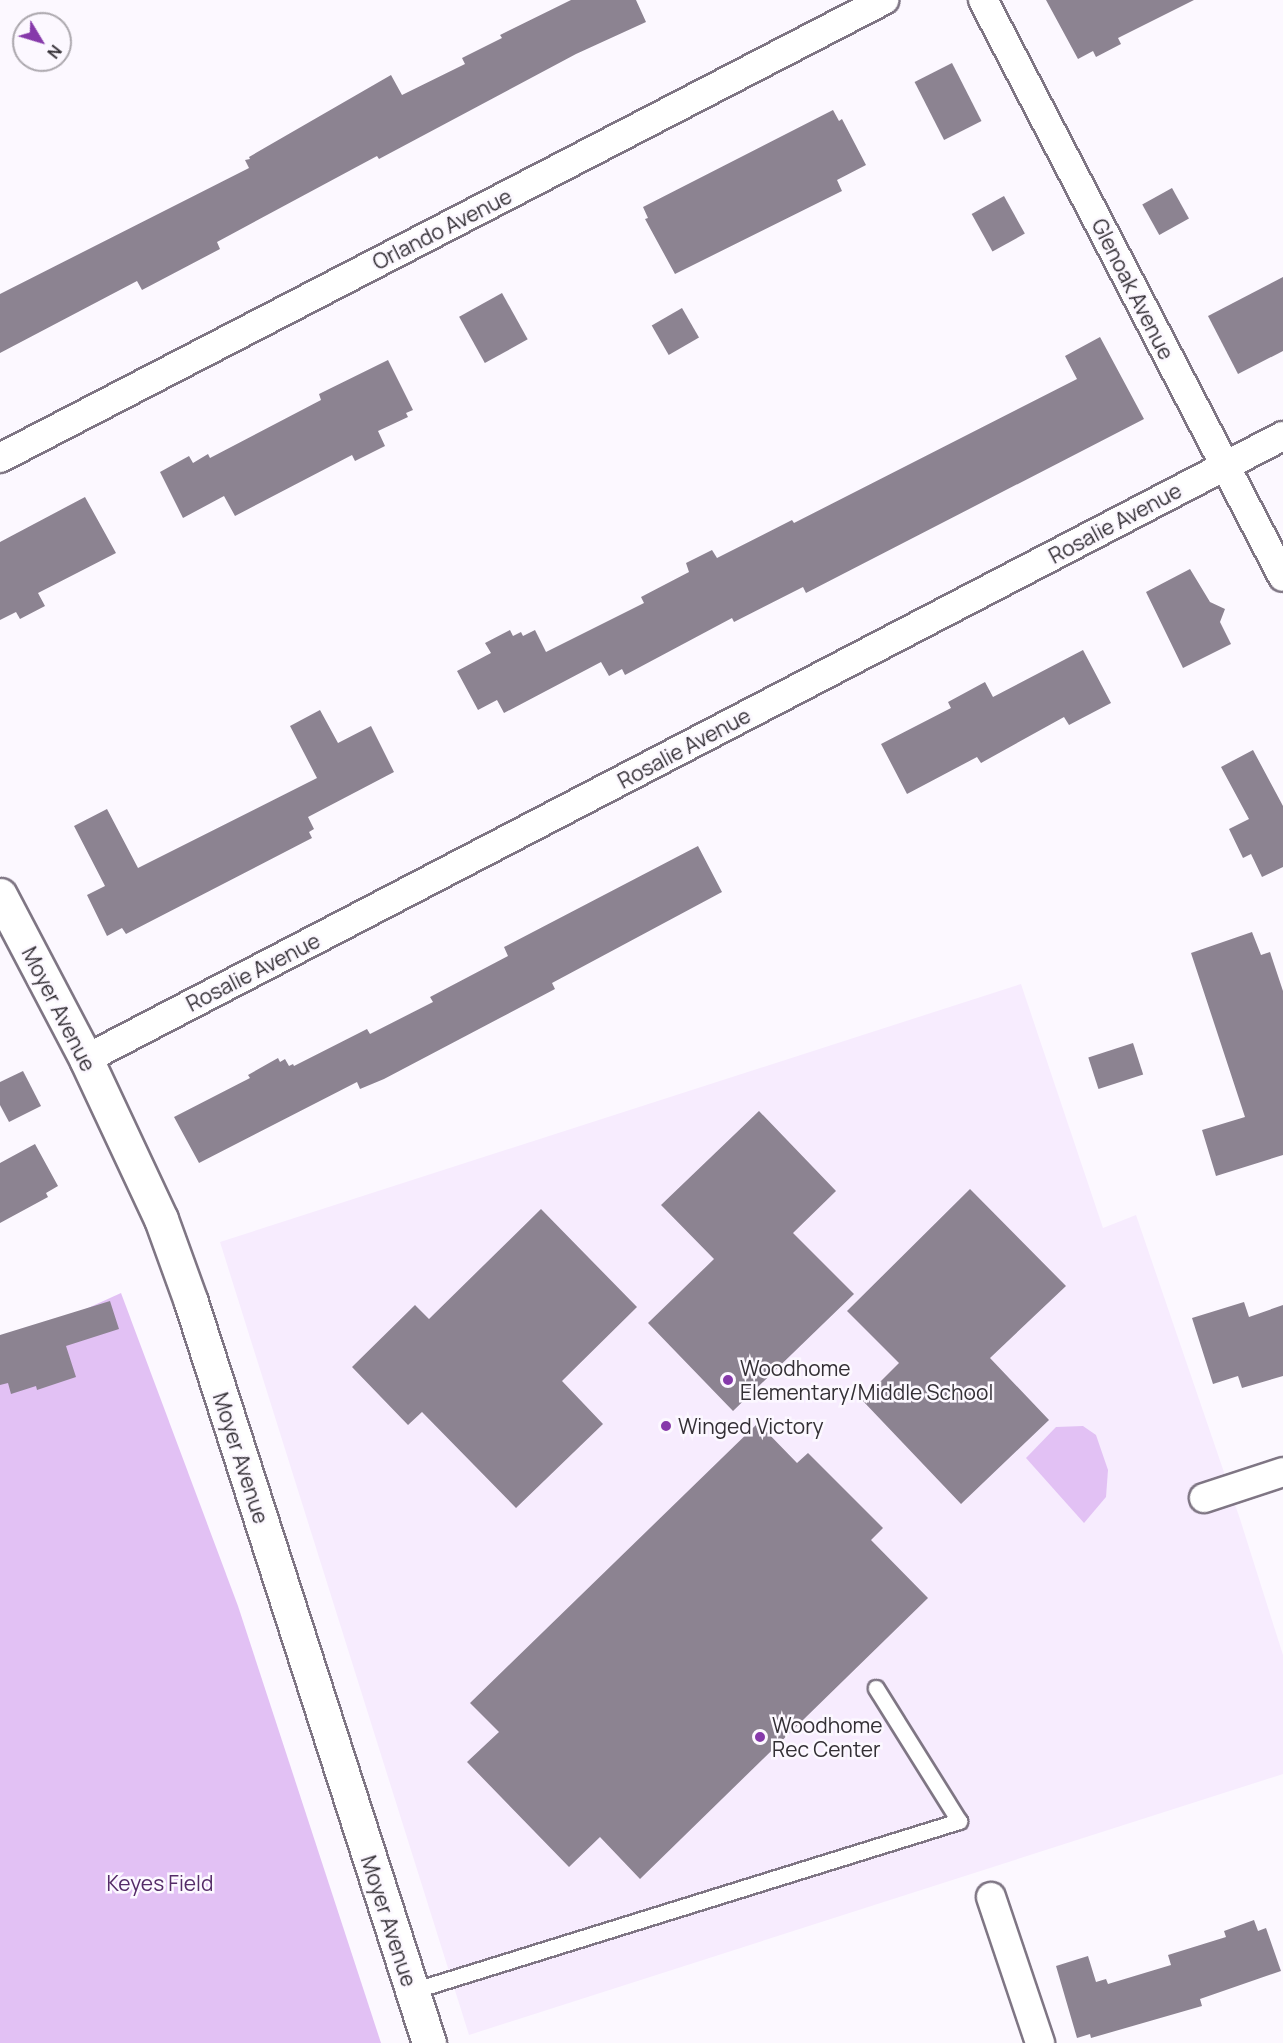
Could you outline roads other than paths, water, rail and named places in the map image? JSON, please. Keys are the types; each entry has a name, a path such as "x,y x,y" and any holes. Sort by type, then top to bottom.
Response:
{"street":[{"name":"Orlando Avenue","path":"0,458 884,0"},
{"name":"Glenoak Avenue","path":"983,0 1283,577"},
{"name":"Rosalie Avenue","path":"86,1059 1283,436"},
{"name":"Moyer Avenue","path":"0,895 86,1059 161,1219 191,1302 429,2043"},
{"path":"1204,1498 1283,1472"},
{"path":"991,1897 1040,2043"}],"lane":[{"path":"412,1991 959,1821 876,1688"}],"place":[{"name":"Woodhome Elementary/Middle School","path":"728,1380"},
{"name":"Winged Victory","path":"666,1426"},
{"name":"Woodhome Rec Center","path":"760,1737"}],"park label":[{"name":"Keyes Field","path":"160,1883"}]}
